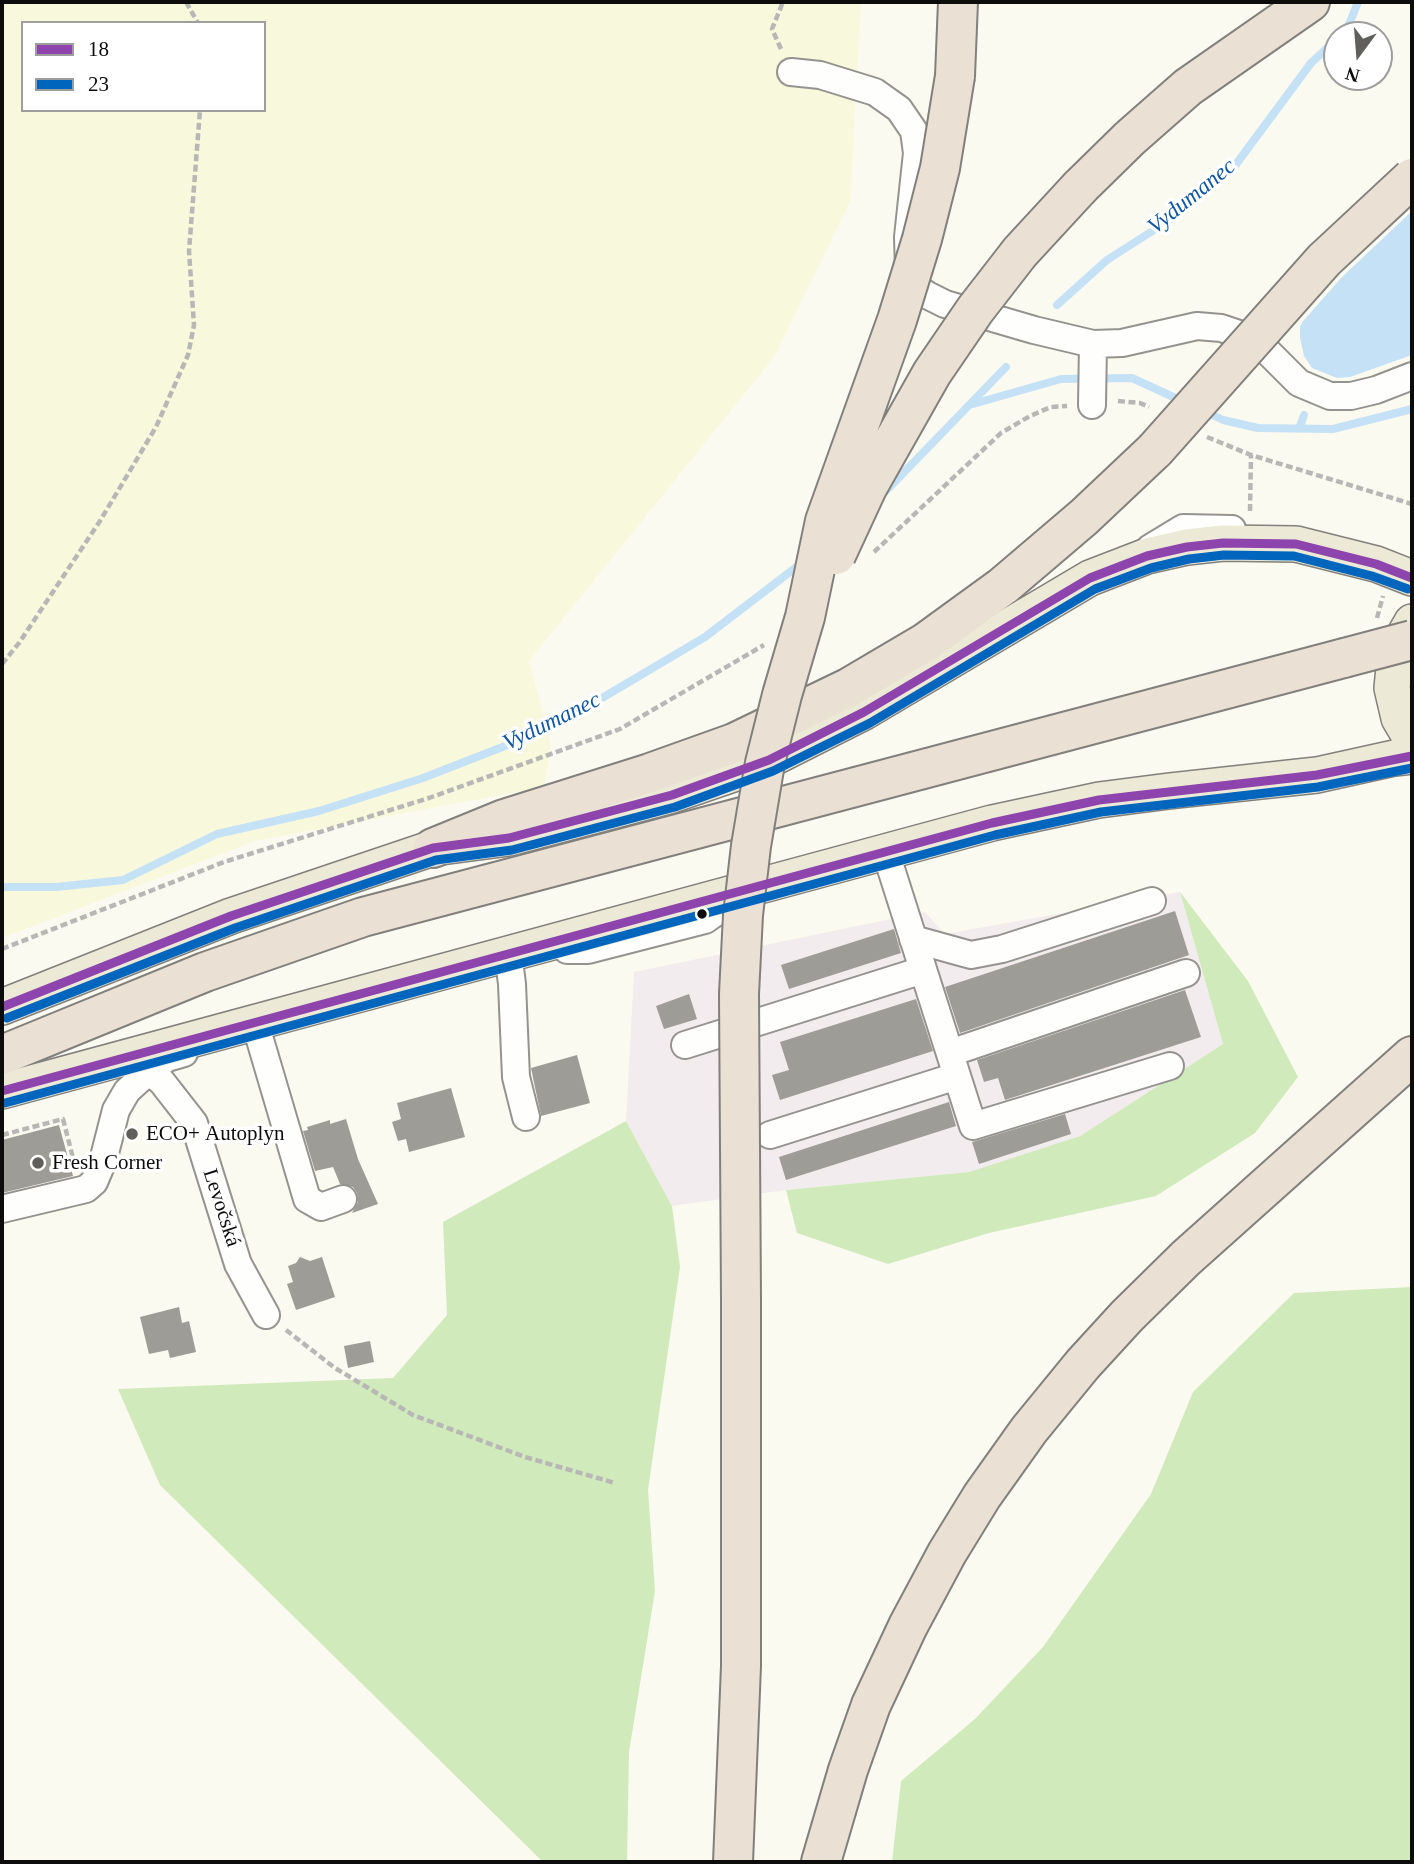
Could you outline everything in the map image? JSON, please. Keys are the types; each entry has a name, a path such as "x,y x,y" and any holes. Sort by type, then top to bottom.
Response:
{"highway":[{"path":"733,1862 741,1666 738,1066 743,915 751,846 765,763 805,617 825,521 897,320 922,239 942,157 955,76 958,2"},
{"path":"805,617 867,488 932,373 975,310 1020,252 1080,187 1159,113 1198,80 1310,2"},
{"path":"433,848 504,819 650,773 734,743 848,688 926,642 1003,586 1084,517 1155,450 1324,260 1412,178"},
{"path":"2,1055 205,972 363,916 1412,640"},
{"path":"821,1862 848,1770 867,1718 908,1626 968,1518 1029,1430 1101,1345 1186,1258 1412,1056"}],"main road":[{"path":"2,1007 218,921 433,848 509,838 619,810 672,795 769,760 894,696 1065,592 1121,565 1187,547 1260,542 1296,544 1376,564 1412,578"},
{"path":"1412,622 1395,658 1392,688 1399,718 1412,740"},
{"path":"2,1091 992,822 1099,800 1317,775 1412,756"}],"lane":[{"path":"791,72 820,75 875,92 900,109 914,131 917,153 908,257 909,271 916,287 945,304 1063,339 1092,378 1122,343 1197,326 1221,328 1242,335 1261,345 1299,383 1330,396 1351,396 1376,390 1412,376"},
{"path":"885,850 973,1126 1170,1066"},
{"path":"913,939 971,955 1002,949 1152,901"},
{"path":"516,950 512,984 516,1077 526,1117"},
{"path":"685,1045 923,970"},
{"path":"770,1135 1186,973"},
{"path":"2,1209 86,1189 94,1182 103,1161 116,1110 127,1091 167,1058 314,1017 394,983"},
{"path":"258,1033 307,1199 321,1207 343,1199"},
{"name":"Levočská","path":"149,1071 162,1082 194,1124 238,1264 267,1315"}],"path":[{"path":"186,2 197,21"},
{"path":"783,2 772,29 791,72"},
{"path":"2,664 19,643 100,521 156,427 188,355 194,325 189,251 201,112"},
{"path":"870,557 1001,433 1051,407 1092,378 1121,400 1140,402 1151,408"},
{"path":"1204,436 1251,456 1412,504"},
{"path":"1250,512 1251,456"},
{"path":"2,949 223,862 429,798 620,729 771,640"},
{"path":"2,1135 63,1119 76,1168"},
{"path":"267,1315 335,1368 413,1415 524,1457 615,1483"}],"shaded area":[{"path":"1180,892 1223,1044 1080,1136 969,1172 786,1190 672,1206 626,1121 634,972 925,912 945,934"}],"green space":[{"path":"2,2 861,2 850,201 775,356 529,661 551,744 544,787 255,841 2,938"},
{"path":"1180,892 1248,981 1298,1077 1255,1133 1156,1196 989,1233 888,1264 797,1233 786,1190 969,1172 1080,1136 1223,1044"},
{"path":"626,1121 672,1206 680,1267 648,1490 655,1591 629,1752 627,1862 543,1862 160,1485 118,1389 393,1378 447,1315 443,1222"},
{"path":"1412,1287 1412,1862 892,1862 901,1781 975,1719 1043,1647 1151,1494 1193,1392 1294,1293"}],"water":[{"path":"1412,211 1412,355 1350,377 1337,378 1312,368 1304,356 1300,338 1300,327 1307,312 1363,254"}],"pier":[{"path":"1412,207 1412,211 1342,277 1297,328 1305,309 1360,251"}],"building":[{"path":"1175,911 1189,955 960,1033 945,987"},
{"path":"894,929 901,953 789,989 781,965"},
{"path":"1185,990 1201,1037 1005,1100 998,1078 984,1082 977,1060"},
{"path":"689,994 697,1019 664,1029 656,1006"},
{"path":"916,999 933,1051 780,1100 772,1075 789,1070 780,1042"},
{"path":"577,1055 590,1103 541,1116 531,1068"},
{"path":"451,1088 465,1137 409,1152 406,1139 398,1141 392,1122 401,1119 397,1103"},
{"path":"949,1102 956,1126 786,1180 779,1157"},
{"path":"1065,1114 1071,1134 979,1164 972,1142"},
{"path":"346,1119 358,1159 378,1204 352,1213 358,1202 357,1193 353,1187 340,1184 333,1167 315,1171 303,1131 308,1130 307,1127 330,1120 330,1124"},
{"name":"Fresh Corner","path":"59,1125 73,1176 2,1193 2,1140"},
{"path":"300,1257 310,1261 322,1257 335,1297 296,1310 287,1284 293,1282 288,1266 296,1263"},
{"path":"179,1307 182,1323 189,1321 196,1352 170,1358 168,1350 149,1354 140,1317"},
{"path":"370,1341 374,1362 348,1368 344,1346"}],"waterway":[{"name":"Vydumanec","path":"1350,21 1358,2"},
{"name":"Vydumanec","path":"1057,305 1107,260 1168,221 1234,167 1311,63 1323,52"},
{"name":"Vydumanec","path":"882,495 1006,367"},
{"path":"973,404 1061,379 1132,378 1182,401"},
{"path":"1204,411 1223,420 1258,428 1333,429 1412,409"},
{"path":"1299,429 1304,415"},
{"name":"Vydumanec","path":"2,887 56,887 123,880 217,834 319,811 423,778 523,739 597,701 705,637 803,562"}],"transit line":[{"name":"18","path":"2,1007 231,916 433,848 509,838 672,795 769,760 864,712 1090,578 1147,556 1187,547 1223,543 1296,544 1376,564 1412,578"},
{"name":"23","path":"7,1018 235,928 436,860 512,850 675,807 773,771 870,723 1095,589 1151,568 1189,559 1224,555 1294,556 1372,576 1408,589"},
{"name":"18","path":"2,1091 992,823 1099,800 1317,775 1412,756"},
{"name":"23","path":"5,1103 995,835 1101,812 1318,787 1412,768"}],"place":[{"name":"ECO+ Autoplyn","path":"132,1134"},
{"name":"Fresh Corner","path":"38,1163"}]}
